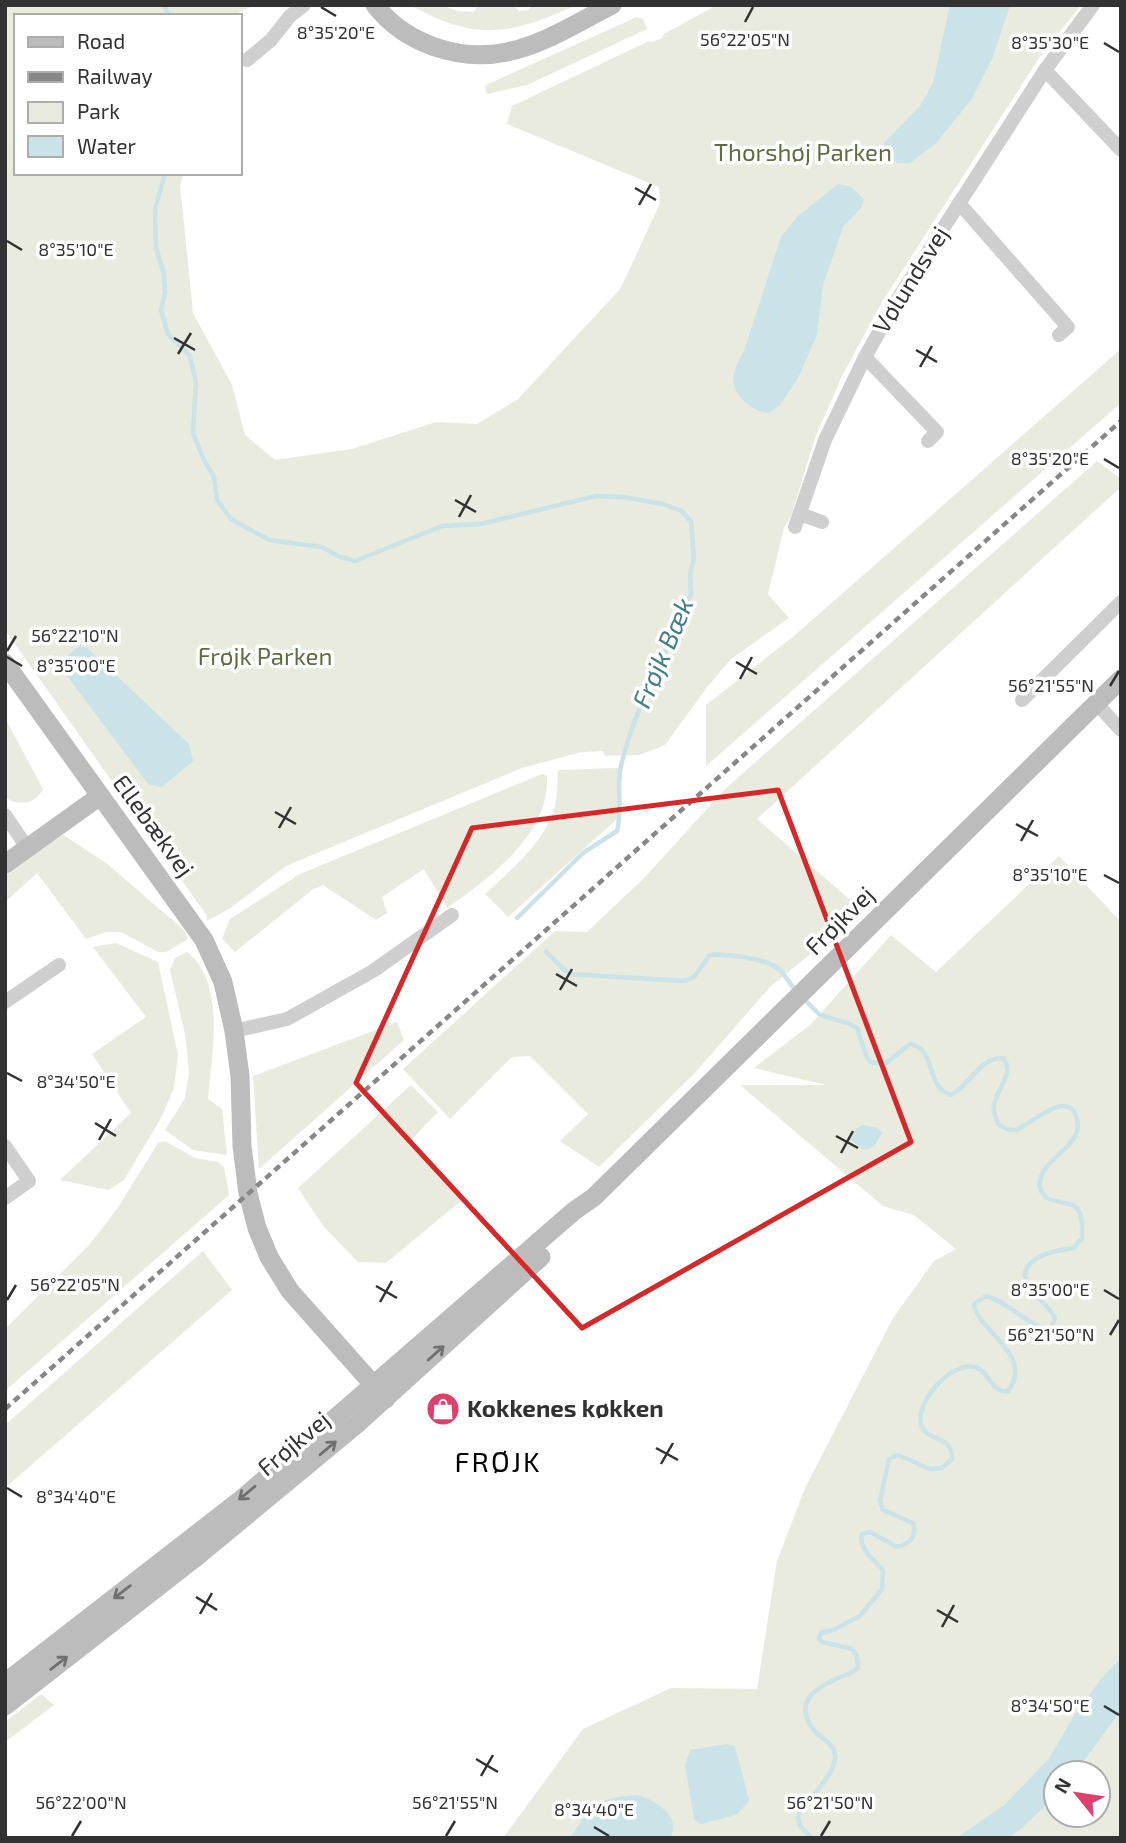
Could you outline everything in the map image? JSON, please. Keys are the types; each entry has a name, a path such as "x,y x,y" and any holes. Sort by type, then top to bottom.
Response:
{"street":[{"path":"247,60 271,40 290,16 304,5"},
{"path":"375,5 403,31 425,43 462,54 506,52 532,44 612,5"},
{"name":"Vølundsvej","path":"822,522 798,521 825,440 864,357 897,300 1045,70 1093,5"},
{"path":"1045,70 1121,150"},
{"name":"Vølundsvej","path":"959,203 1068,327 1059,335"},
{"name":"Vølundsvej","path":"864,357 937,432 928,441"},
{"path":"1022,700 1121,602"},
{"name":"Ellebækvej","path":"5,663 204,940 223,982 234,1031 240,1076 244,1165 248,1193 261,1237 269,1257 290,1291 380,1392"},
{"name":"Frøjkvej","path":"5,1706 200,1554 380,1392 574,1211 594,1197 1121,679"},
{"path":"1096,704 1121,730"},
{"path":"5,864 100,796"},
{"path":"5,815 28,849"},
{"path":"234,1031 287,1019 373,971 453,915"},
{"path":"5,1002 59,965"},
{"path":"5,1146 29,1181 5,1198"},
{"name":"Frøjkvej","path":"5,1683 380,1392"}],"highlighted area":[{"path":"778,790 911,1142 582,1328 356,1083 472,828"}],"green space":[{"name":"Frøjk Parken","path":"5,5 254,5 236,14 14,14 14,175 183,175 180,185 193,313 232,385 245,435 275,460 352,449 436,422 477,424 518,399 621,288 660,203 659,187 507,124 512,106 649,41 662,38 664,34 717,5 1081,5 1039,58 882,302 842,376 815,438 791,516 784,528 768,594 789,618 731,659 665,745 639,755 605,756 603,751 581,752 522,768 286,866 229,909 207,921 207,916 5,630"},
{"path":"410,5 441,5 458,11 474,12 478,5 513,5 519,11 529,10 532,5 577,5 532,23 493,30 455,25"},
{"path":"637,17 643,19 647,29 527,85 487,94 485,87 488,84"},
{"path":"1121,349 1121,403 706,766 706,705 795,635"},
{"path":"1097,461 1121,479 1121,487 757,819 863,911 770,987 693,1075 599,1167 560,1141 588,1114 530,1056 512,1057 450,1119 403,1069 555,931 587,932 645,877 726,788"},
{"path":"5,718 43,789 31,801 21,803 5,797"},
{"path":"618,768 617,819 508,917 485,894 535,845 543,833 555,804 558,770"},
{"path":"542,774 547,776 545,797 539,817 528,835 498,868 447,908 424,869 382,897 387,913 376,920 323,885 312,890 235,952 222,939 230,919 300,874"},
{"path":"63,835 105,862 184,930 188,939 166,952 158,952 121,932 106,932 86,939 37,873 5,902 5,873"},
{"path":"1059,856 1121,922 1121,1658 1103,1676 1073,1717 1049,1758 1042,1759 1042,1765 1004,1805 956,1838 503,1838 583,1729 671,1688 757,1689 777,1561 805,1488 893,1318 934,1261 956,1249 914,1215 883,1206 740,1085 826,1085 754,1068 810,1025 891,935 936,972"},
{"path":"116,943 158,962 178,1055 174,1088 161,1118 124,1180 108,1190 60,1180 131,1113 92,1054 146,1017 93,947"},
{"path":"187,952 200,965 208,982 212,1001 214,1021 208,1099 222,1109 227,1155 193,1150 165,1130 185,1098 189,1072 185,1034 170,970 175,958"},
{"path":"397,1022 404,1040 259,1169 253,1076"},
{"path":"411,1085 438,1112 411,1140 462,1200 386,1263 358,1262 324,1227 298,1188"},
{"path":"165,1141 195,1158 218,1162 224,1167 229,1195 5,1391 5,1329 90,1244 117,1209 158,1143"},
{"path":"203,1251 232,1290 5,1488 5,1425"},
{"path":"41,1694 54,1705 5,1742 5,1722"},
{"path":"1121,1711 1121,1838 1008,1838 1042,1809 1042,1829 1112,1829 1112,1759 1085,1759"}],"water":[{"path":"950,5 1010,5 992,59 971,100 935,144 910,163 898,163 885,157 884,143 920,106 933,83"},
{"path":"838,184 851,187 864,199 861,208 843,227 823,285 817,335 798,378 780,405 769,413 758,411 739,395 735,389 734,377 781,237 798,216"},
{"path":"79,646 87,648 189,744 193,761 162,787 148,784 58,664"},
{"path":"862,1125 877,1128 882,1133 873,1146 865,1150 850,1140 856,1129"},
{"path":"1121,1658 1121,1711 1085,1759 1048,1759 1073,1717 1103,1676"},
{"path":"726,1744 735,1746 749,1801 736,1815 701,1824 694,1819 685,1765 690,1750"},
{"path":"1042,1765 1042,1809 1020,1830 1008,1838 956,1838 1004,1805"},
{"path":"637,1795 651,1800 670,1816 673,1830 670,1838 570,1838 596,1805 611,1798"}],"waterway":[{"name":"Frøjk Bæk","path":"164,5 168,14"},
{"name":"Frøjk Bæk","path":"164,175 155,209 156,248 164,274 165,293 161,310 168,334 190,356 196,382 193,433 214,477 217,500 231,519 269,540 322,547 355,561 442,526 481,524 596,496 623,497 663,504 682,511 691,522 694,558 690,575 691,594 643,700 627,743 620,774 617,831 583,853 517,918"},
{"name":"Frøjk Bæk","path":"546,952 569,974 684,981 694,977 710,955 746,958 774,966 797,992"},
{"name":"Frøjk Bæk","path":"803,998 820,1015 857,1028 867,1058 871,1062 885,1064 910,1044 919,1047 928,1060 937,1084 951,1095 987,1062 1003,1058 1006,1076 995,1100 994,1109 998,1124 1005,1128 1018,1129 1058,1107 1066,1106 1073,1110 1078,1129 1068,1146 1045,1169 1040,1187 1047,1198 1075,1207 1082,1221 1082,1238 1074,1248 1040,1256 1027,1267 1025,1274 1029,1287 1055,1318 1047,1330 986,1296 974,1304 977,1314 1002,1344 1015,1366 1015,1378 1008,1391 994,1386 980,1369 966,1367 956,1370 929,1395 921,1416 924,1431 944,1442 951,1451 952,1459 942,1468 930,1469 898,1455 889,1459 880,1501 883,1510 913,1523 914,1533 909,1542 897,1547 870,1532 862,1534 862,1544 883,1570 882,1589 860,1616 821,1633 819,1639 822,1642 852,1649 857,1656 858,1668 814,1692 805,1708 814,1730 831,1746 835,1754 830,1773 799,1813 800,1824 811,1838"}],"railway":[{"path":"5,1409 1121,421"}],"place":[{"name":"Kokkenes køkken","path":"443,1409"}],"district":[{"name":"FRØJK","path":"498,1462"}],"park label":[{"name":"Thorshøj Parken","path":"803,153"}]}
